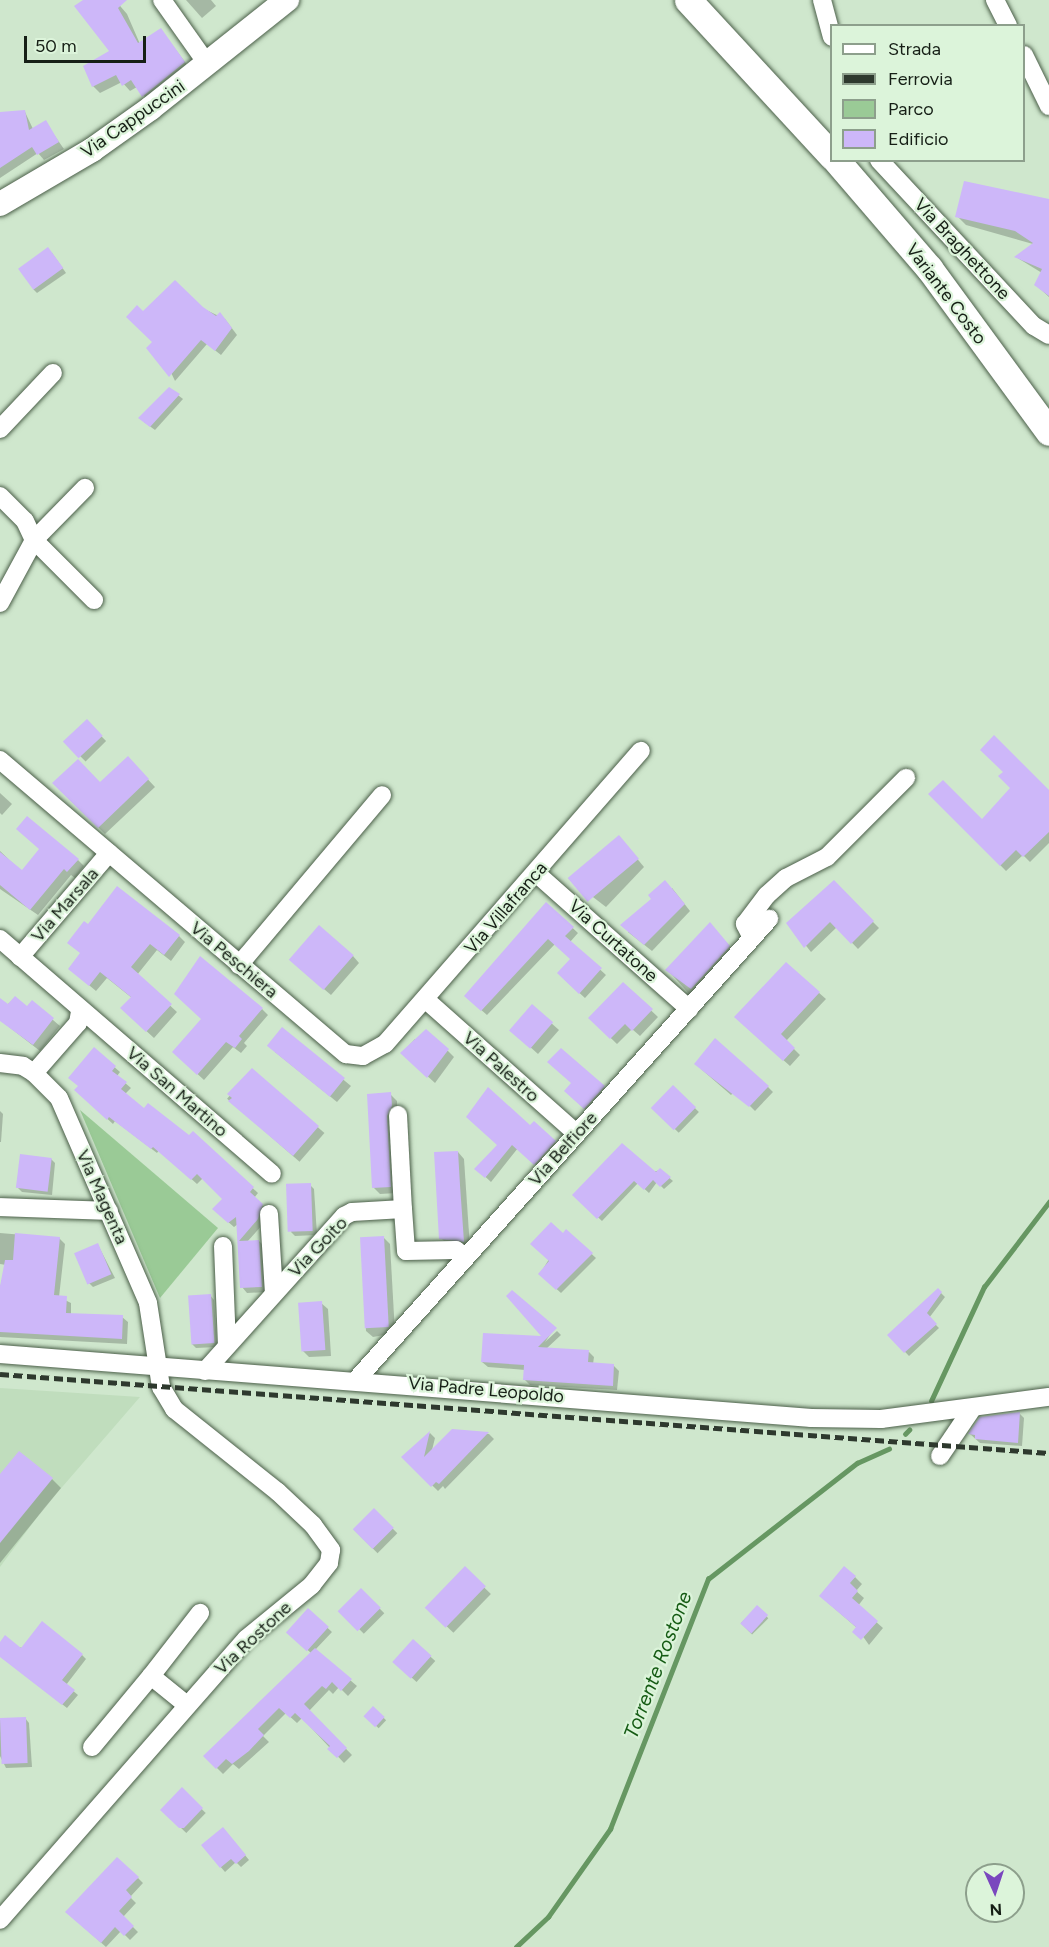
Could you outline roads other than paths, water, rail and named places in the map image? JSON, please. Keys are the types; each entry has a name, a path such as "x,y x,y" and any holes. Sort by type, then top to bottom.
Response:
{"highway":[{"path":"688,0 830,155"},
{"name":"Variante Costo","path":"838,162 929,268 1049,432"}],"main road":[{"name":"Via Cappuccini","path":"0,204 92,150 208,65 287,0"}],"street":[{"path":"162,0 208,65"},
{"path":"822,0 830,33"},
{"path":"995,0 1007,24"},
{"path":"1025,60 1049,106"},
{"name":"Via Braghettone","path":"881,162 1034,326 1049,335"},
{"path":"0,429 53,373"},
{"path":"0,603 34,540 86,488"},
{"path":"0,496 26,521 34,540 94,600"},
{"name":"Via Villafranca","path":"363,1056 386,1044 641,751"},
{"name":"Via Peschiera","path":"0,760 346,1054 363,1056"},
{"path":"752,938 745,924 767,895 786,878 827,857 906,778"},
{"path":"239,964 382,795"},
{"name":"Via Marsala","path":"20,957 109,853"},
{"name":"Via Curtatone","path":"536,873 689,1009"},
{"name":"Via Belfiore","path":"357,1379 769,919"},
{"name":"Via San Martino","path":"0,939 74,1002 80,1012 91,1017 272,1174"},
{"name":"Via Palestro","path":"425,999 577,1134"},
{"path":"0,1063 34,1072 78,1023 80,1012"},
{"name":"Via Magenta","path":"34,1072 59,1098 148,1303 157,1367"},
{"path":"398,1115 406,1251 456,1250 465,1257"},
{"path":"0,1207 109,1211"},
{"name":"Via Goito","path":"205,1371 344,1216 403,1209"},
{"name":"Via Goito","path":"269,1214 274,1293"},
{"path":"223,1246 227,1346"},
{"name":"Via Padre Leopoldo","path":"0,1354 205,1371 357,1379 811,1418 881,1419 972,1409 1049,1397"},
{"name":"Via Rostone","path":"0,1920 246,1639 312,1585 329,1563 331,1550 313,1525 278,1492 174,1409 161,1387 157,1367"},
{"path":"940,1456 972,1409"},
{"path":"92,1747 200,1613"},
{"path":"150,1676 187,1706"}],"waterway":[{"name":"Torrente Rostone","path":"931,1401 984,1287 1049,1202"},
{"name":"Torrente Rostone","path":"905,1434 909,1430"},
{"name":"Torrente Rostone","path":"516,1947 548,1917 610,1829 708,1579 857,1463 889,1449"}],"railway":[{"path":"0,1374 1049,1453"}]}
